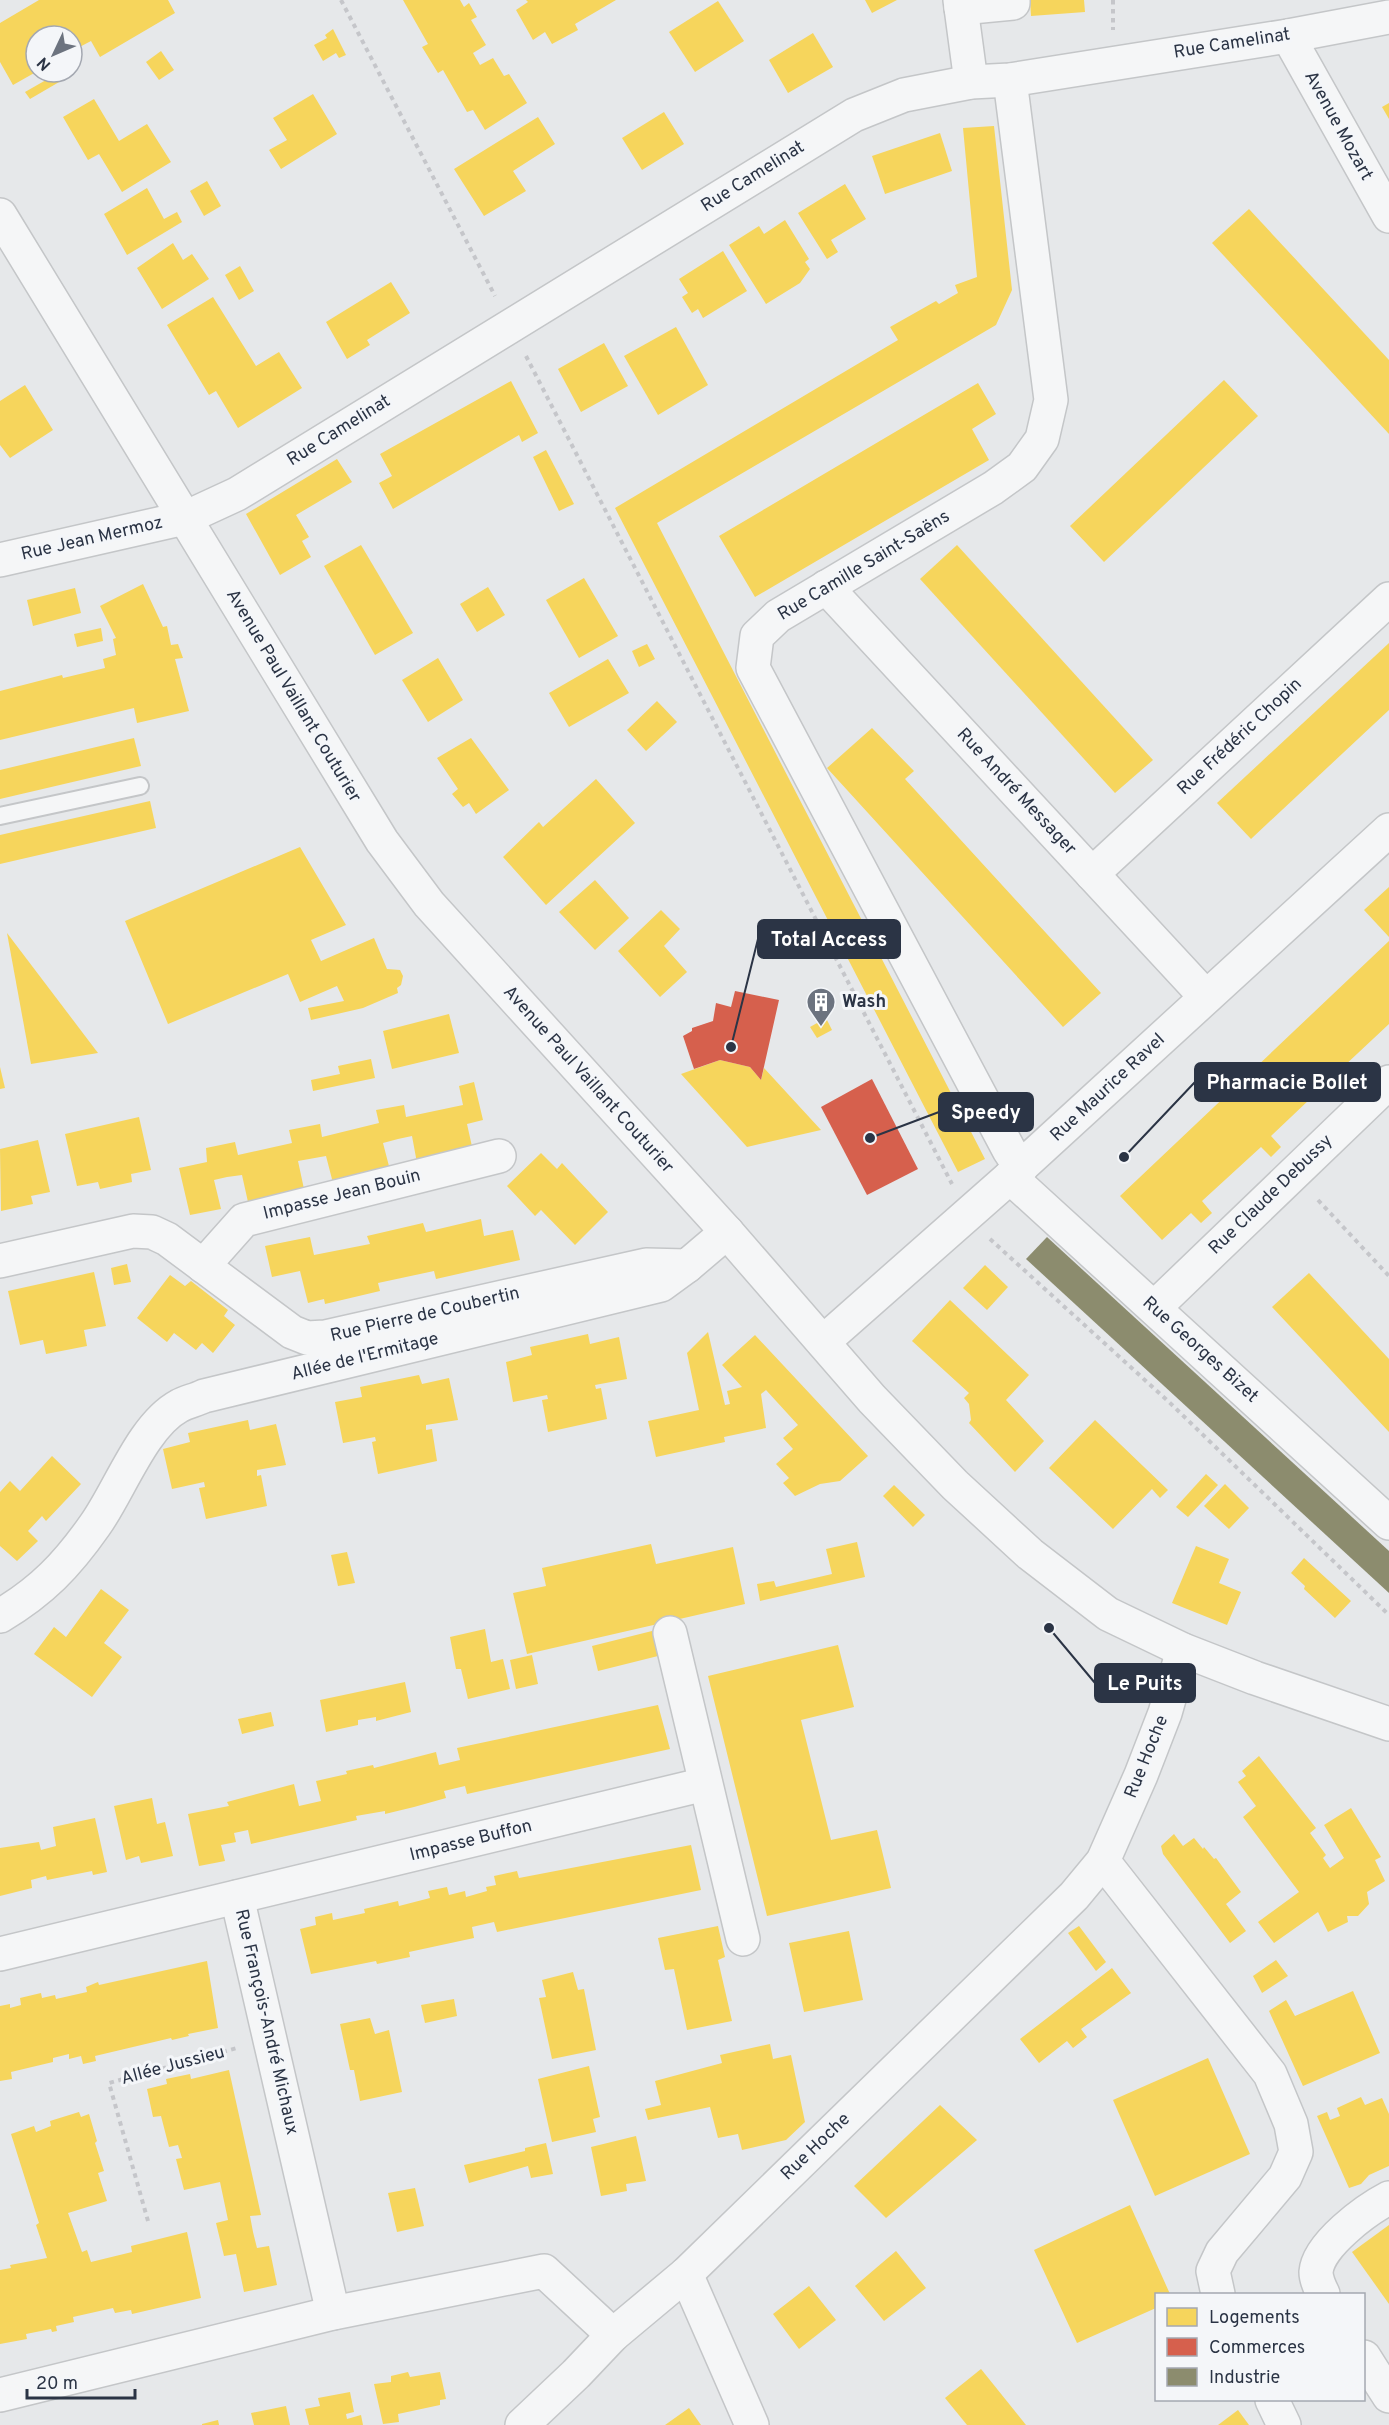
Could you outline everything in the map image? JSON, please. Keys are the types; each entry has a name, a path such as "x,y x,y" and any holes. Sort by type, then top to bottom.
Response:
{"street":[{"path":"971,82 961,4 1013,3 1013,0"},
{"name":"Rue Camelinat","path":"185,518 237,494 854,115 904,95 971,82 1010,80 1238,42 1288,36 1389,17"},
{"name":"Avenue Mozart","path":"1288,36 1389,216"},
{"name":"Rue Camille Saint-Saëns","path":"1010,80 1051,399 1042,439 1022,466 993,488 778,616 756,636 753,668 1009,1150 1015,1172"},
{"name":"Avenue Paul Vaillant Couturier","path":"0,215 381,841 429,904 727,1232 872,1399 946,1477 1030,1554 1108,1614 1183,1650 1255,1678 1389,1724"},
{"name":"Rue Jean Mermoz","path":"0,560 185,518"},
{"name":"Rue André Messager","path":"826,587 1206,997"},
{"name":"Rue Frédéric Chopin","path":"1092,874 1389,599"},
{"name":"Rue Maurice Ravel","path":"823,1342 1015,1172 1389,830"},
{"name":"Rue Claude Debussy","path":"1154,1308 1389,1082"},
{"name":"Impasse Jean Bouin","path":"203,1266 244,1220 499,1156"},
{"name":"Rue Georges Bizet","path":"1015,1172 1154,1308 1389,1523"},
{"name":"Rue Pierre de Coubertin","path":"0,1261 134,1231 152,1232 168,1239 292,1332 307,1338 325,1337 646,1265 687,1266"},
{"path":"687,1266 727,1232"},
{"name":"Allée de l'Ermitage","path":"0,1616 28,1600 61,1570 96,1524 156,1425 178,1407 204,1396 661,1285 687,1266"},
{"path":"670,1633 743,1939"},
{"name":"Rue Hoche","path":"522,2425 613,2335 686,2274 1074,1896 1103,1861 1161,1723 1183,1650"},
{"name":"Impasse Buffon","path":"237,1897 705,1784"},
{"path":"1103,1861 1270,2074 1291,2124 1296,2152 1285,2177 1222,2252 1213,2271 1218,2293"},
{"name":"Rue François-André Michaux","path":"0,1954 237,1897 333,2313"},
{"path":"1322,2293 1316,2274 1320,2257 1332,2240 1389,2198"},
{"path":"0,2395 333,2313 544,2271 613,2335"},
{"path":"686,2274 752,2425"},
{"path":"1365,2359 1389,2396"},
{"path":"1272,2401 1284,2425"}],"lane":[{"path":"0,816 140,786"}],"path":[{"path":"341,0 968,1214 999,1250 1169,1402 1389,1615"},
{"path":"1294,1173 1389,1276"},
{"name":"Allée Jussieu","path":"148,2221 109,2083 270,2039"}],"building: Logements":[{"path":"39,0 168,0 175,13 100,57 91,41 84,45 84,24 24,24 24,79 13,85 0,62 0,23"},
{"path":"403,0 460,0 464,7 469,3 477,17 471,20 486,45 473,53 480,65 493,58 504,76 509,74 527,103 485,130 473,110 467,112 443,70 438,73 422,47 428,44"},
{"path":"526,0 616,0 575,24 578,30 552,44 545,32 533,40 516,10 528,2"},
{"path":"865,0 897,0 872,13"},
{"path":"1030,0 1084,0 1085,12 1031,16"},
{"path":"718,1 744,41 695,72 669,32"},
{"path":"333,29 346,55 339,58 336,53 323,61 314,45 327,38 325,35"},
{"path":"813,33 833,67 788,93 769,60"},
{"path":"161,51 174,70 159,80 146,62"},
{"path":"39,84 56,84 30,99 25,92"},
{"path":"313,94 337,134 281,169 269,150 287,140 273,118"},
{"path":"94,99 119,141 147,124 171,162 122,192 99,154 88,160 63,117"},
{"path":"1389,103 1389,119 1382,107"},
{"path":"664,112 684,144 642,170 622,138"},
{"path":"538,117 555,144 513,171 526,191 484,216 454,169"},
{"path":"994,126 1012,290 996,325 657,523 985,1159 958,1172 615,508 898,340 890,327 936,301 939,304 958,293 955,285 977,277 963,128"},
{"path":"940,133 952,171 885,194 872,156"},
{"path":"207,181 221,206 204,216 190,191"},
{"path":"845,184 866,219 831,240 838,252 827,259 798,213"},
{"path":"147,188 164,219 177,212 182,222 127,255 104,214"},
{"path":"1249,209 1389,360 1389,434 1212,243"},
{"path":"785,220 809,259 805,262 810,269 800,283 766,304 729,245 759,226 764,234"},
{"path":"173,243 183,260 192,254 209,279 162,309 137,268"},
{"path":"723,251 747,291 703,318 698,309 692,313 682,297 688,293 679,279"},
{"path":"240,266 254,291 239,300 225,275"},
{"path":"391,282 410,313 367,340 370,345 347,359 326,322"},
{"path":"213,297 256,366 279,352 302,388 238,428 216,391 209,395 167,325"},
{"path":"676,327 708,385 658,415 624,356"},
{"path":"604,343 628,386 581,412 558,369"},
{"path":"1224,380 1258,416 1104,562 1070,526"},
{"path":"511,381 538,433 522,442 519,435 393,509 379,483 392,476 380,454"},
{"path":"978,383 996,414 972,429 989,460 755,597 719,536"},
{"path":"25,385 53,430 10,458 0,445 0,401"},
{"path":"546,450 574,504 559,511 533,457"},
{"path":"337,459 352,482 296,515 309,537 302,541 311,557 280,575 246,514"},
{"path":"361,545 413,633 375,655 324,566"},
{"path":"957,545 1153,760 1115,793 920,579"},
{"path":"584,578 618,636 579,658 546,600"},
{"path":"143,584 163,627 167,626 171,645 178,644 183,658 175,659 189,711 137,723 134,708 0,740 0,691 62,675 63,678 105,668 103,659 116,655 113,639 116,638 100,606"},
{"path":"488,587 505,615 477,632 460,604"},
{"path":"75,588 81,613 33,626 27,600"},
{"path":"101,628 103,641 77,647 74,634"},
{"path":"1389,643 1389,710 1251,839 1217,803"},
{"path":"647,644 655,659 639,667 632,651"},
{"path":"438,658 463,700 428,722 402,680"},
{"path":"608,659 629,693 569,727 549,693"},
{"path":"657,701 677,722 646,751 627,730"},
{"path":"872,728 914,771 905,779 1101,993 1063,1027 827,768"},
{"path":"134,738 141,766 0,799 0,770"},
{"path":"471,738 509,790 476,814 469,803 463,807 452,794 458,789 437,758"},
{"path":"596,779 635,823 546,905 503,857 539,822 543,827"},
{"path":"150,801 156,828 0,864 0,835"},
{"path":"300,847 346,925 311,940 321,961 374,938 387,969 400,970 403,976 401,985 397,988 398,993 363,1008 311,1020 308,1008 344,1001 337,986 300,1002 288,974 168,1024 125,921"},
{"path":"595,880 629,918 595,950 559,912"},
{"path":"1389,887 1389,937 1364,910"},
{"path":"661,910 680,929 664,946 687,972 660,997 618,951"},
{"path":"7,933 98,1053 31,1064"},
{"path":"1389,941 1389,1024 1342,1068 1352,1080 1342,1090 1330,1080 1271,1136 1281,1147 1271,1157 1261,1147 1202,1201 1212,1213 1201,1223 1191,1213 1162,1240 1120,1196"},
{"path":"449,1014 459,1053 392,1069 383,1031"},
{"name":"Wash","path":"826,1018 832,1030 817,1038 810,1027"},
{"path":"371,1059 375,1078 313,1091 311,1080 340,1074 338,1066"},
{"path":"720,1060 750,1067 761,1080 764,1068 821,1130 747,1147 681,1074"},
{"path":"0,1067 5,1088 0,1089"},
{"path":"474,1082 483,1120 467,1124 473,1151 417,1163 412,1136 398,1139 383,1143 390,1170 333,1183 326,1156 298,1161 304,1189 248,1202 242,1175 227,1177 214,1180 221,1209 190,1215 179,1168 207,1162 206,1148 235,1142 238,1155 292,1143 289,1130 320,1124 322,1137 379,1123 376,1110 404,1105 406,1117 463,1105 459,1086"},
{"path":"139,1117 151,1170 131,1174 132,1182 100,1189 98,1182 77,1186 65,1134"},
{"path":"38,1140 50,1192 31,1196 33,1204 1,1211 0,1149"},
{"path":"541,1153 557,1169 562,1163 608,1212 575,1245 541,1210 535,1216 507,1186"},
{"path":"481,1219 484,1236 513,1230 520,1260 436,1279 434,1271 378,1283 380,1291 325,1304 324,1299 308,1303 300,1271 272,1277 265,1246 310,1237 314,1255 370,1244 367,1236 423,1223 426,1232"},
{"path":"127,1264 131,1282 114,1285 111,1268"},
{"path":"985,1265 1008,1287 987,1310 963,1288"},
{"path":"94,1272 106,1326 84,1330 87,1346 46,1354 43,1340 20,1345 8,1291"},
{"path":"1309,1273 1389,1359 1389,1432 1272,1307"},
{"path":"170,1275 185,1286 191,1281 228,1310 224,1316 235,1325 213,1353 202,1343 196,1350 174,1333 167,1342 137,1318"},
{"path":"950,1300 1029,1375 1006,1400 1044,1441 1015,1472 969,1423 971,1420 969,1404 964,1398 969,1393 912,1341"},
{"path":"708,1332 725,1405 730,1404 727,1391 742,1387 722,1365 755,1335 868,1456 840,1481 820,1484 795,1496 783,1483 789,1478 776,1464 793,1449 783,1438 798,1425 766,1390 761,1394 766,1428 724,1437 725,1442 656,1457 648,1421 699,1410 687,1353"},
{"path":"588,1334 590,1344 619,1337 627,1379 595,1385 596,1389 601,1388 607,1419 548,1432 542,1400 548,1399 547,1395 513,1402 506,1362 532,1355 530,1347"},
{"path":"419,1375 422,1384 449,1378 458,1420 426,1425 426,1430 432,1429 437,1461 378,1474 372,1442 376,1441 375,1437 343,1443 335,1402 362,1397 360,1387"},
{"path":"248,1420 250,1430 276,1424 286,1465 257,1470 257,1476 261,1475 267,1506 206,1519 199,1488 205,1487 204,1482 172,1489 163,1449 190,1442 188,1433"},
{"path":"1095,1420 1168,1490 1160,1498 1152,1489 1113,1529 1049,1468"},
{"path":"52,1456 81,1484 46,1521 42,1516 28,1531 38,1541 17,1561 0,1546 0,1492 10,1481 20,1491"},
{"path":"1206,1474 1218,1485 1188,1517 1176,1507"},
{"path":"1225,1484 1249,1508 1229,1529 1204,1506"},
{"path":"894,1485 925,1515 913,1527 883,1496"},
{"path":"857,1542 865,1577 760,1601 757,1584 774,1581 776,1587 832,1574 826,1549"},
{"path":"651,1544 656,1564 733,1547 745,1604 527,1654 513,1593 546,1586 542,1568"},
{"path":"1196,1546 1229,1559 1219,1583 1241,1592 1227,1625 1172,1603"},
{"path":"347,1552 355,1583 338,1586 331,1555"},
{"path":"1304,1558 1351,1601 1335,1618 1304,1589 1305,1586 1291,1573"},
{"path":"101,1589 129,1610 104,1643 122,1657 92,1697 34,1654 54,1627 66,1637"},
{"path":"485,1629 491,1662 503,1659 510,1689 468,1699 461,1669 456,1669 450,1637"},
{"path":"652,1631 658,1656 598,1671 592,1646"},
{"path":"838,1645 854,1707 801,1720 831,1840 877,1830 891,1888 767,1916 708,1676"},
{"path":"532,1655 538,1684 516,1689 510,1660"},
{"path":"405,1682 411,1712 376,1721 376,1717 358,1720 358,1725 326,1732 320,1700"},
{"path":"658,1705 670,1749 467,1794 465,1786 444,1791 446,1798 414,1807 385,1814 385,1811 356,1816 357,1820 251,1844 248,1830 234,1833 236,1842 221,1845 225,1861 199,1866 188,1814 229,1806 227,1802 294,1784 299,1806 321,1801 316,1781 347,1774 346,1771 373,1765 374,1768 436,1752 439,1765 460,1760 457,1748"},
{"path":"271,1712 274,1726 242,1734 238,1719"},
{"path":"1259,1756 1316,1828 1310,1833 1326,1855 1323,1858 1330,1868 1344,1858 1324,1825 1351,1808 1381,1857 1375,1860 1385,1881 1367,1892 1369,1904 1358,1916 1347,1916 1348,1922 1328,1932 1318,1912 1274,1943 1258,1922 1299,1892 1243,1817 1256,1806 1238,1782 1246,1776 1242,1771"},
{"path":"152,1798 157,1824 165,1822 173,1856 141,1863 139,1856 126,1860 114,1806"},
{"path":"95,1818 107,1872 93,1875 92,1871 47,1880 46,1876 31,1880 32,1888 0,1896 0,1848 39,1842 41,1850 56,1846 53,1827"},
{"path":"1174,1834 1183,1846 1194,1838 1214,1859 1216,1858 1241,1892 1226,1904 1246,1931 1230,1943 1163,1854 1161,1846"},
{"path":"691,1845 701,1890 497,1932 494,1922 472,1927 474,1938 409,1952 410,1957 377,1964 376,1961 311,1974 300,1929 316,1925 315,1917 332,1913 333,1920 365,1913 364,1909 398,1901 399,1906 430,1898 428,1891 447,1887 449,1895 465,1891 466,1897 487,1891 486,1887 496,1885 494,1876 517,1871 519,1878"},
{"path":"718,1926 725,1957 718,1960 732,2021 687,2030 674,1969 665,1970 658,1938"},
{"path":"1079,1926 1106,1962 1096,1971 1068,1933"},
{"path":"849,1931 863,2000 804,2012 789,1943"},
{"path":"1276,1960 1288,1976 1262,1993 1253,1976"},
{"path":"207,1961 218,2028 95,2056 96,2061 83,2064 81,2056 69,2059 69,2054 53,2058 53,2062 11,2072 12,2079 0,2081 0,2006 10,2004 10,2008 21,2005 20,1998 41,1993 42,1998 55,1995 56,1999 87,1992 86,1987 98,1982 99,1985"},
{"path":"1112,1968 1131,1993 1081,2029 1087,2037 1073,2048 1067,2041 1039,2063 1020,2039"},
{"path":"573,1972 578,1990 584,1989 596,2050 552,2059 539,1998 546,1997 542,1980"},
{"path":"1353,1991 1380,2053 1303,2086 1269,2011 1286,2000 1295,2016"},
{"path":"454,1999 457,2016 425,2023 421,2005"},
{"path":"370,2018 375,2034 389,2030 402,2092 360,2101 354,2070 350,2070 340,2024"},
{"path":"770,2044 773,2059 791,2055 805,2122 786,2140 742,2150 738,2134 718,2138 710,2107 648,2120 645,2109 661,2105 655,2081 722,2063 720,2055"},
{"path":"1208,2058 1250,2154 1155,2196 1113,2100"},
{"path":"589,2066 600,2117 593,2119 596,2132 552,2142 538,2079"},
{"path":"229,2070 261,2215 250,2216 253,2232 257,2248 269,2246 277,2285 244,2292 236,2254 224,2256 216,2223 228,2220 220,2182 184,2190 176,2159 182,2158 178,2145 169,2147 161,2116 153,2117 147,2089 167,2084 166,2079 190,2074 191,2079"},
{"path":"1361,2097 1365,2105 1382,2098 1389,2114 1389,2166 1369,2175 1361,2184 1349,2188 1317,2116 1327,2112 1330,2120 1340,2116 1337,2108"},
{"path":"940,2105 977,2140 886,2218 854,2186"},
{"path":"79,2112 81,2117 89,2114 104,2171 98,2173 107,2201 68,2213 82,2252 87,2250 91,2262 132,2252 131,2246 187,2232 201,2298 132,2314 131,2310 115,2313 113,2308 73,2317 74,2322 56,2326 57,2331 52,2332 51,2329 26,2334 27,2339 0,2344 0,2270 11,2268 10,2265 47,2258 36,2225 39,2223 11,2134 34,2126 36,2132 51,2126 50,2121"},
{"path":"636,2136 646,2181 626,2184 627,2191 601,2196 591,2147"},
{"path":"546,2143 553,2174 531,2178 528,2166 469,2183 464,2165 525,2151 525,2148"},
{"path":"415,2188 424,2226 397,2232 388,2193"},
{"path":"1130,2205 1170,2293 1155,2293 1155,2308 1077,2343 1034,2250"},
{"path":"1389,2225 1389,2304 1352,2252"},
{"path":"896,2251 926,2288 884,2321 855,2286"},
{"path":"809,2286 836,2320 799,2349 773,2314"},
{"path":"981,2369 1026,2425 967,2425 945,2398"},
{"path":"408,2372 410,2377 440,2372 446,2399 440,2400 440,2405 398,2414 399,2422 383,2424 374,2384 391,2382 391,2376"},
{"path":"350,2392 354,2412 346,2414 347,2419 361,2415 363,2425 309,2425 305,2409 320,2406 318,2398"},
{"path":"286,2406 290,2425 254,2425 251,2413"},
{"path":"689,2408 701,2425 665,2425"},
{"path":"1238,2410 1249,2425 1218,2425"},
{"path":"218,2420 219,2425 202,2425 202,2424"}],"building: Commerces":[{"path":"735,991 779,1000 761,1080 750,1067 720,1060 694,1069 683,1036 692,1031 692,1028 713,1021 716,1003 731,1007"},
{"path":"872,1079 918,1169 867,1195 821,1107"}],"building: Industrie":[{"path":"1047,1237 1389,1551 1389,1593 1026,1259"}],"place":[{"name":"Wash","path":"821,1028"},
{"name":"Total Access","path":"731,1047"},
{"name":"Speedy","path":"870,1138"},
{"name":"Pharmacie Bollet","path":"1124,1157"},
{"name":"Le Puits","path":"1049,1628"}]}
